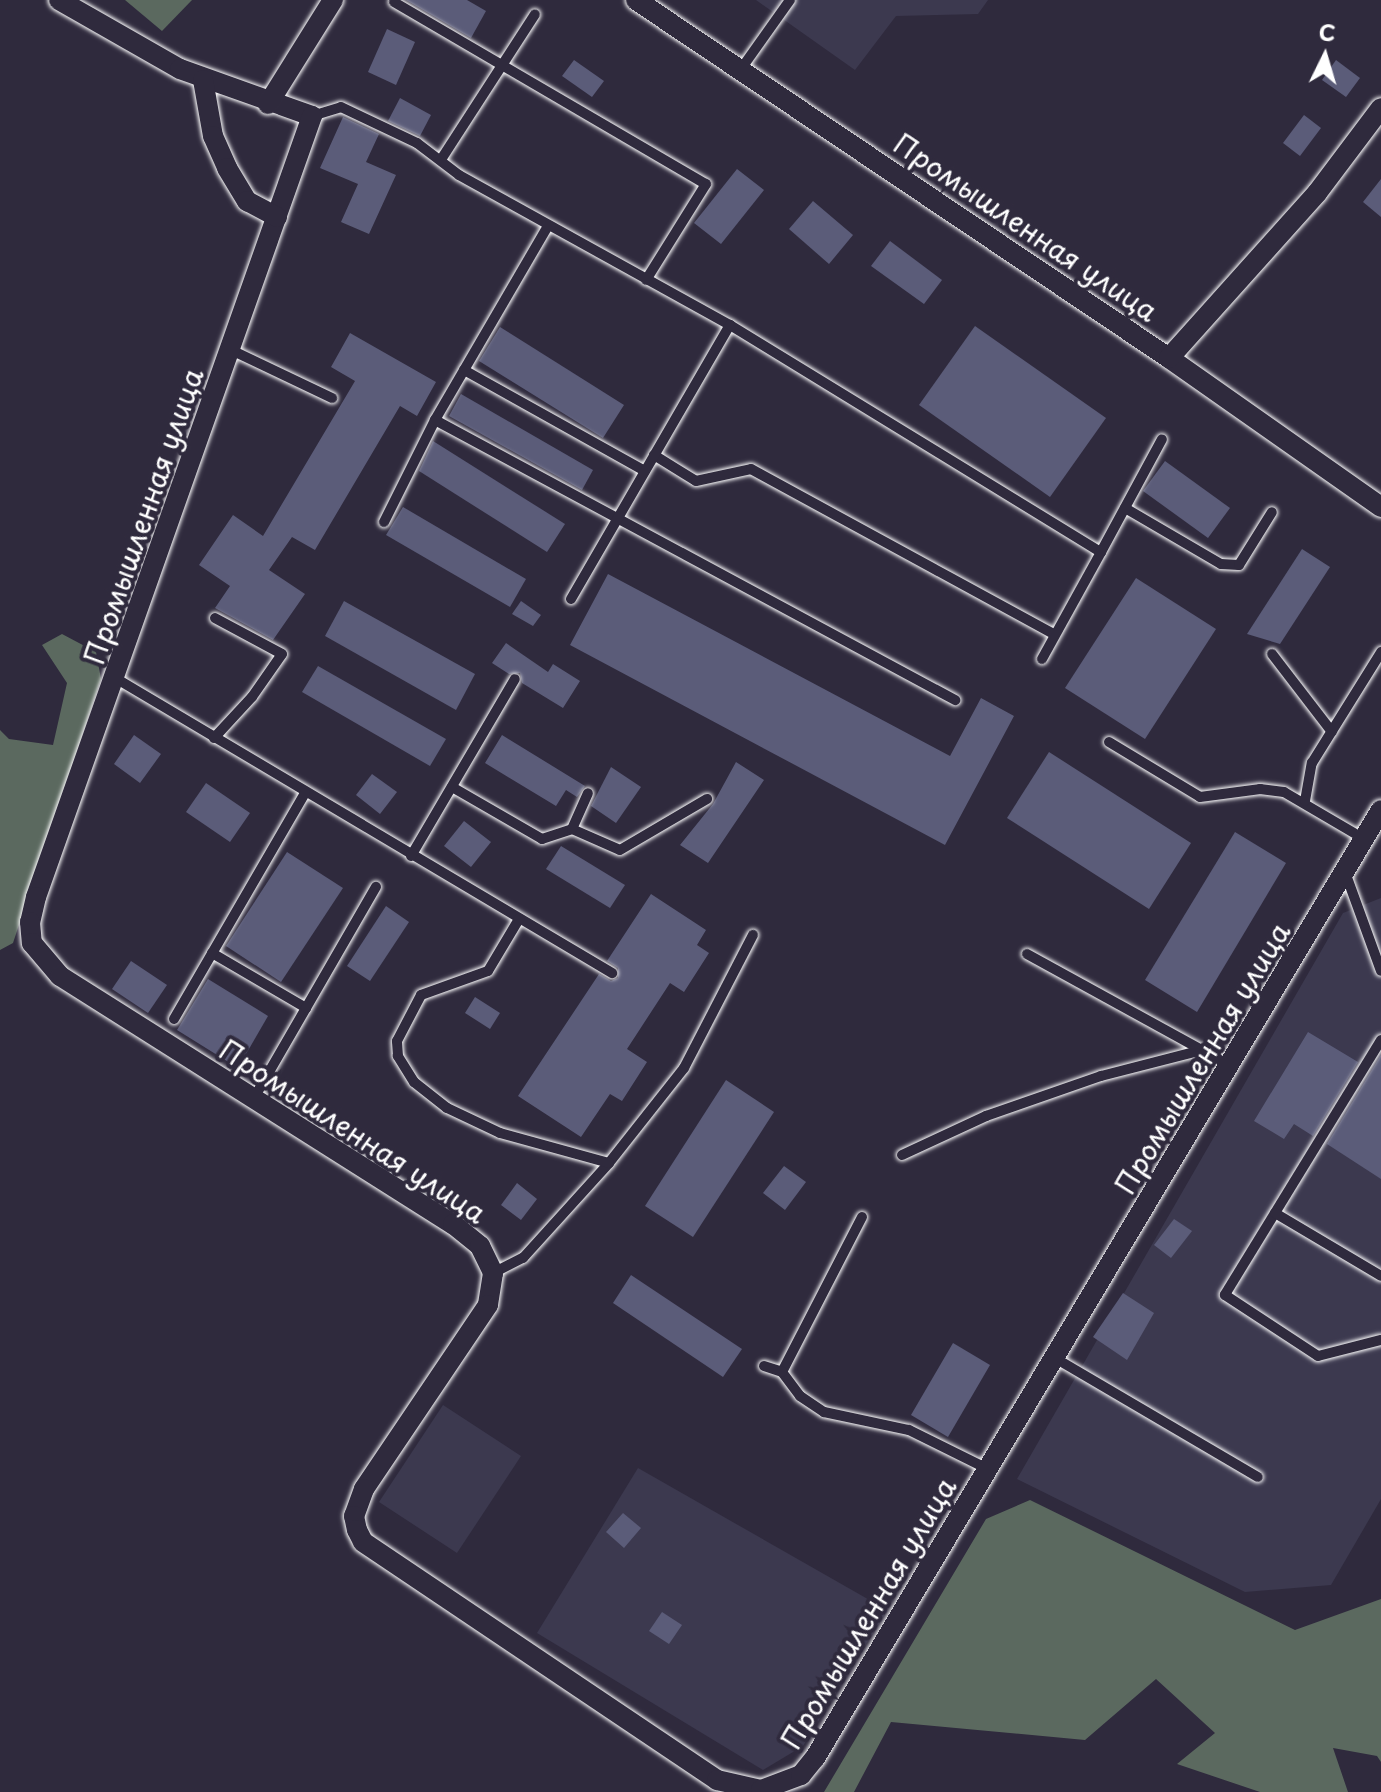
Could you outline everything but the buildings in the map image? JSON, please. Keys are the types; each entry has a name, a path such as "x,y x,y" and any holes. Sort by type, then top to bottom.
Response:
{"street":[{"path":"59,0 203,80 268,104 312,116"},
{"path":"268,104 333,0"},
{"name":"Промышленная улица","path":"636,0 1169,358 1381,507"},
{"path":"203,80 213,136 227,168 247,201 277,217"},
{"path":"1169,358 1317,193 1381,108"},
{"name":"Промышленная улица","path":"312,116 117,679 36,897 30,922 32,943 60,976 453,1224 480,1246 493,1273 495,1287 488,1305 364,1489 354,1516 357,1530 363,1542 717,1780 761,1790 801,1775 1055,1358 1381,810"}],"lane":[{"path":"741,69 790,0"},
{"path":"394,2 505,62 706,184 646,280"},
{"path":"442,158 535,14"},
{"path":"312,116 341,107 442,158 459,175 730,325 1101,552"},
{"path":"384,522 435,420 548,226"},
{"path":"571,599 612,520 645,471 730,325"},
{"path":"231,350 332,398"},
{"path":"464,370 645,471"},
{"path":"435,420 612,520 955,700"},
{"path":"1042,659 1162,439"},
{"path":"654,455 696,481 751,469 1055,635"},
{"path":"1125,508 1221,564 1239,565 1272,512"},
{"path":"214,738 252,697 282,654 215,618"},
{"path":"1305,801 1312,763 1381,652"},
{"path":"1272,654 1332,732"},
{"path":"117,679 612,973"},
{"path":"411,856 515,679"},
{"path":"1109,742 1200,797 1260,789 1305,801 1364,839"},
{"path":"452,787 542,839 572,829 620,850 707,799"},
{"path":"174,1019 305,793"},
{"path":"572,829 588,793"},
{"path":"1345,872 1381,971"},
{"path":"254,1098 376,887"},
{"path":"519,919 488,971 421,995 400,1028 398,1056 430,1096 472,1121 609,1163"},
{"path":"1367,932 1381,939"},
{"path":"493,1273 523,1258 609,1163 684,1068 753,935"},
{"path":"212,953 306,1008"},
{"path":"1027,954 1230,1066"},
{"path":"1381,1040 1225,1295 1318,1356 1381,1340"},
{"path":"902,1155 986,1116 1101,1076 1202,1050"},
{"path":"1275,1213 1381,1276"},
{"path":"782,1372 862,1217"},
{"path":"1055,1358 1258,1477"},
{"path":"764,1366 782,1372 800,1396 824,1412 909,1430 988,1469"}],"shaded area":[{"path":"756,0 988,0 978,14 896,16 855,70"},
{"path":"1381,898 1381,1499 1331,1585 1245,1592 1017,1479 1343,913"},
{"path":"443,1405 521,1456 457,1553 379,1502"},
{"path":"638,1468 887,1610 803,1746 763,1770 537,1633"}],"green space":[{"path":"125,0 192,0 162,31"},
{"path":"62,634 96,652 101,679 13,943 0,950 0,730 9,739 53,745 67,683 42,645"},
{"path":"1030,1500 1295,1630 1381,1599 1381,1762 1377,1756 1333,1748 1348,1792 1260,1792 1177,1764 1215,1733 1156,1679 1085,1740 891,1722 854,1792 824,1792 986,1519"}]}
